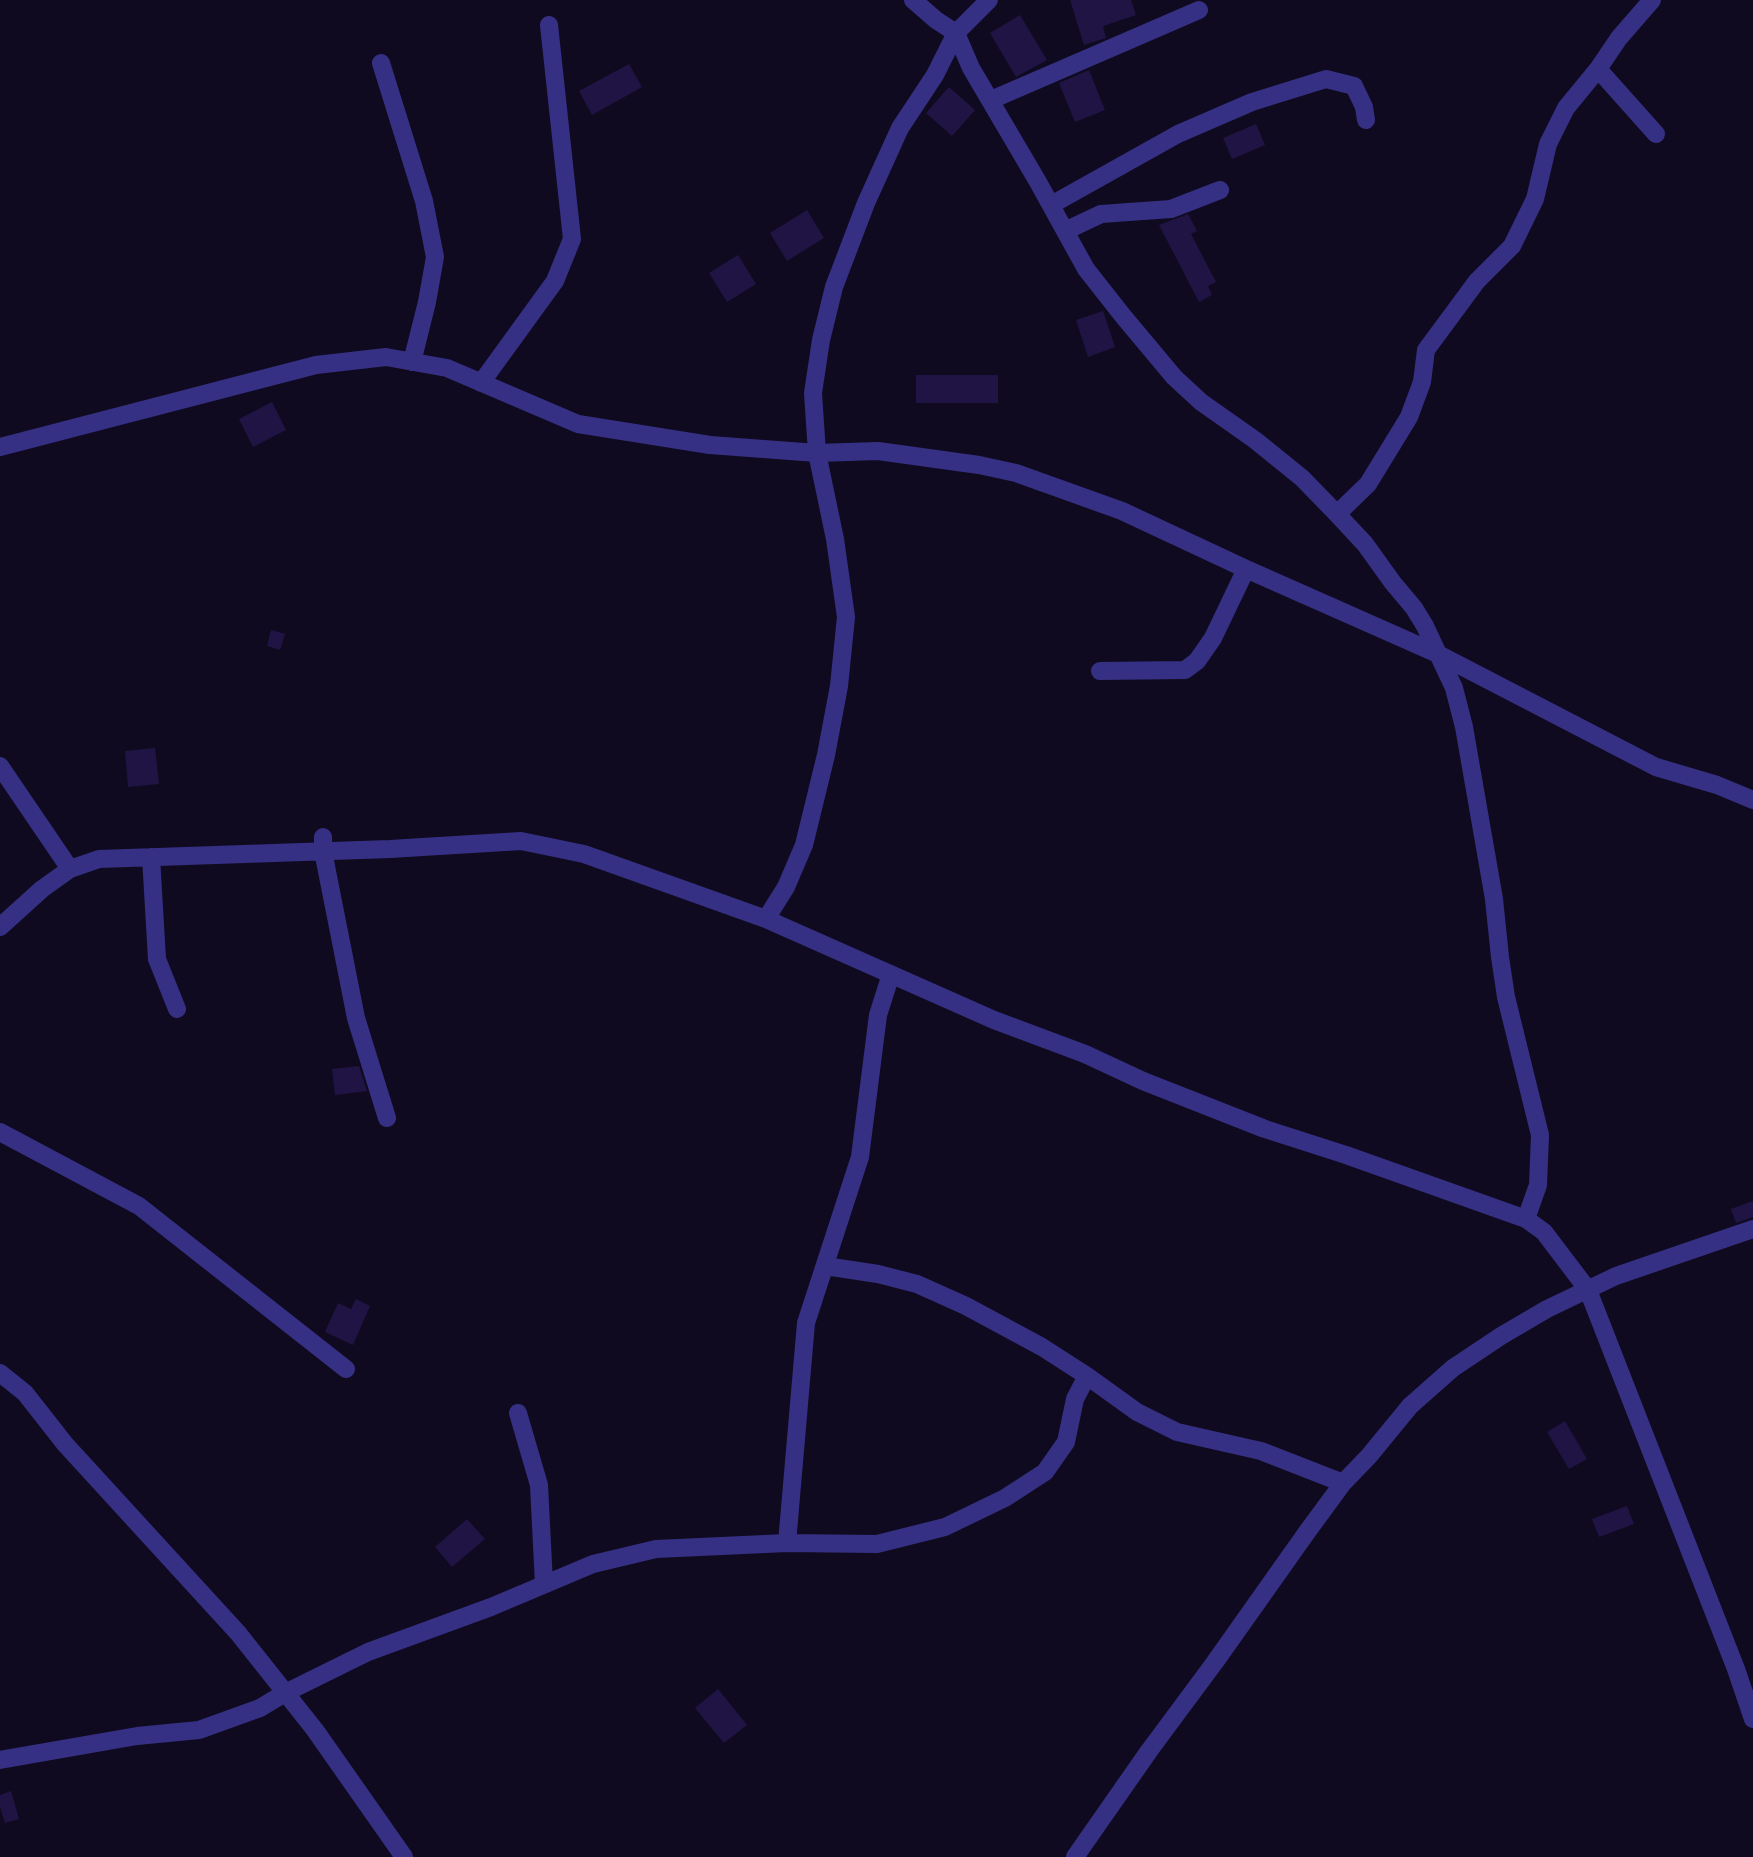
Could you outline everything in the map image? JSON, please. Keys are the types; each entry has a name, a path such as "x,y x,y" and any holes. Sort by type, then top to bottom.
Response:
{"street":[{"path":"913,0 956,33 971,68 1086,269 1174,377 1201,402 1303,478 1365,544 1415,608 1454,688 1464,727 1494,899 1506,997 1540,1135 1538,1185 1526,1219"},
{"path":"766,919 786,887 804,845 826,755 844,644 846,617 835,539 817,453 813,393 821,340 834,287 866,202 900,128 935,75 956,33 989,0"},
{"path":"1338,514 1368,484 1409,417 1422,382 1426,350 1477,281 1512,246 1535,199 1548,144 1566,108 1619,38 1653,0"},
{"path":"991,100 1199,10"},
{"path":"481,383 555,281 572,239 549,25"},
{"path":"381,63 424,201 435,257 412,362"},
{"path":"1598,69 1656,134"},
{"path":"1051,205 1178,134 1252,102 1326,79 1354,86 1364,107 1366,120"},
{"path":"1065,231 1101,214 1171,209 1220,190"},
{"path":"0,447 316,365 386,356 447,368 578,424 710,445 817,453 878,451 979,465 1016,473 1122,511 1438,654 1656,767 1717,785 1753,800"},
{"path":"1100,671 1185,670 1197,661 1213,638 1246,569"},
{"path":"0,766 70,869"},
{"path":"0,927 42,889 70,869 99,859 323,844 521,841 584,854 766,919 994,1020 1085,1054 1143,1081 1265,1129 1526,1219 1544,1232 1588,1290 1737,1669 1753,1719"},
{"path":"323,844 356,1018 387,1118"},
{"path":"151,857 157,959 177,1009"},
{"path":"787,1543 806,1323 860,1157 878,1015 891,974"},
{"path":"0,1132 139,1206 346,1369"},
{"path":"1076,1857 1149,1751 1343,1483 1410,1406 1453,1368 1547,1309 1616,1276 1753,1229"},
{"path":"825,1266 878,1274 917,1284 1042,1347 1137,1412 1177,1432 1261,1451 1343,1483"},
{"path":"0,1373 25,1393 65,1444 238,1633 315,1731 404,1857"},
{"path":"0,1760 137,1735 199,1730 260,1708 368,1652 491,1607 593,1564 656,1549 787,1543 877,1544 945,1527 1005,1498 1045,1472 1066,1442 1075,1399 1087,1376"},
{"path":"518,1413 539,1485 544,1584"}],"building":[{"path":"1070,0 1131,0 1136,15 1103,26 1106,38 1084,45"},
{"path":"1020,15 1047,60 1016,77 990,33"},
{"path":"629,64 642,87 592,115 579,91"},
{"path":"1089,70 1105,110 1075,122 1059,83"},
{"path":"949,87 975,110 952,136 926,113"},
{"path":"1256,124 1265,145 1232,159 1223,138"},
{"path":"807,210 824,238 787,261 770,233"},
{"path":"1188,214 1197,231 1191,234 1216,282 1208,286 1212,295 1199,302 1159,225"},
{"path":"738,255 756,284 727,302 709,273"},
{"path":"1103,311 1115,347 1088,357 1076,320"},
{"path":"916,375 998,375 998,403 916,403"},
{"path":"272,402 286,430 253,447 239,419"},
{"path":"271,630 285,634 280,650 267,646"},
{"path":"155,748 159,784 128,787 125,751"},
{"path":"359,1066 367,1091 335,1095 332,1069"},
{"path":"1753,1201 1753,1217 1736,1223 1731,1209"},
{"path":"356,1299 370,1306 353,1345 325,1332 338,1303 351,1309"},
{"path":"1565,1421 1587,1459 1569,1469 1547,1432"},
{"path":"1627,1506 1634,1524 1599,1537 1592,1519"},
{"path":"467,1519 485,1539 452,1567 435,1547"},
{"path":"718,1689 747,1725 724,1743 695,1708"},
{"path":"11,1791 19,1819 5,1823 0,1807 0,1795"}]}
